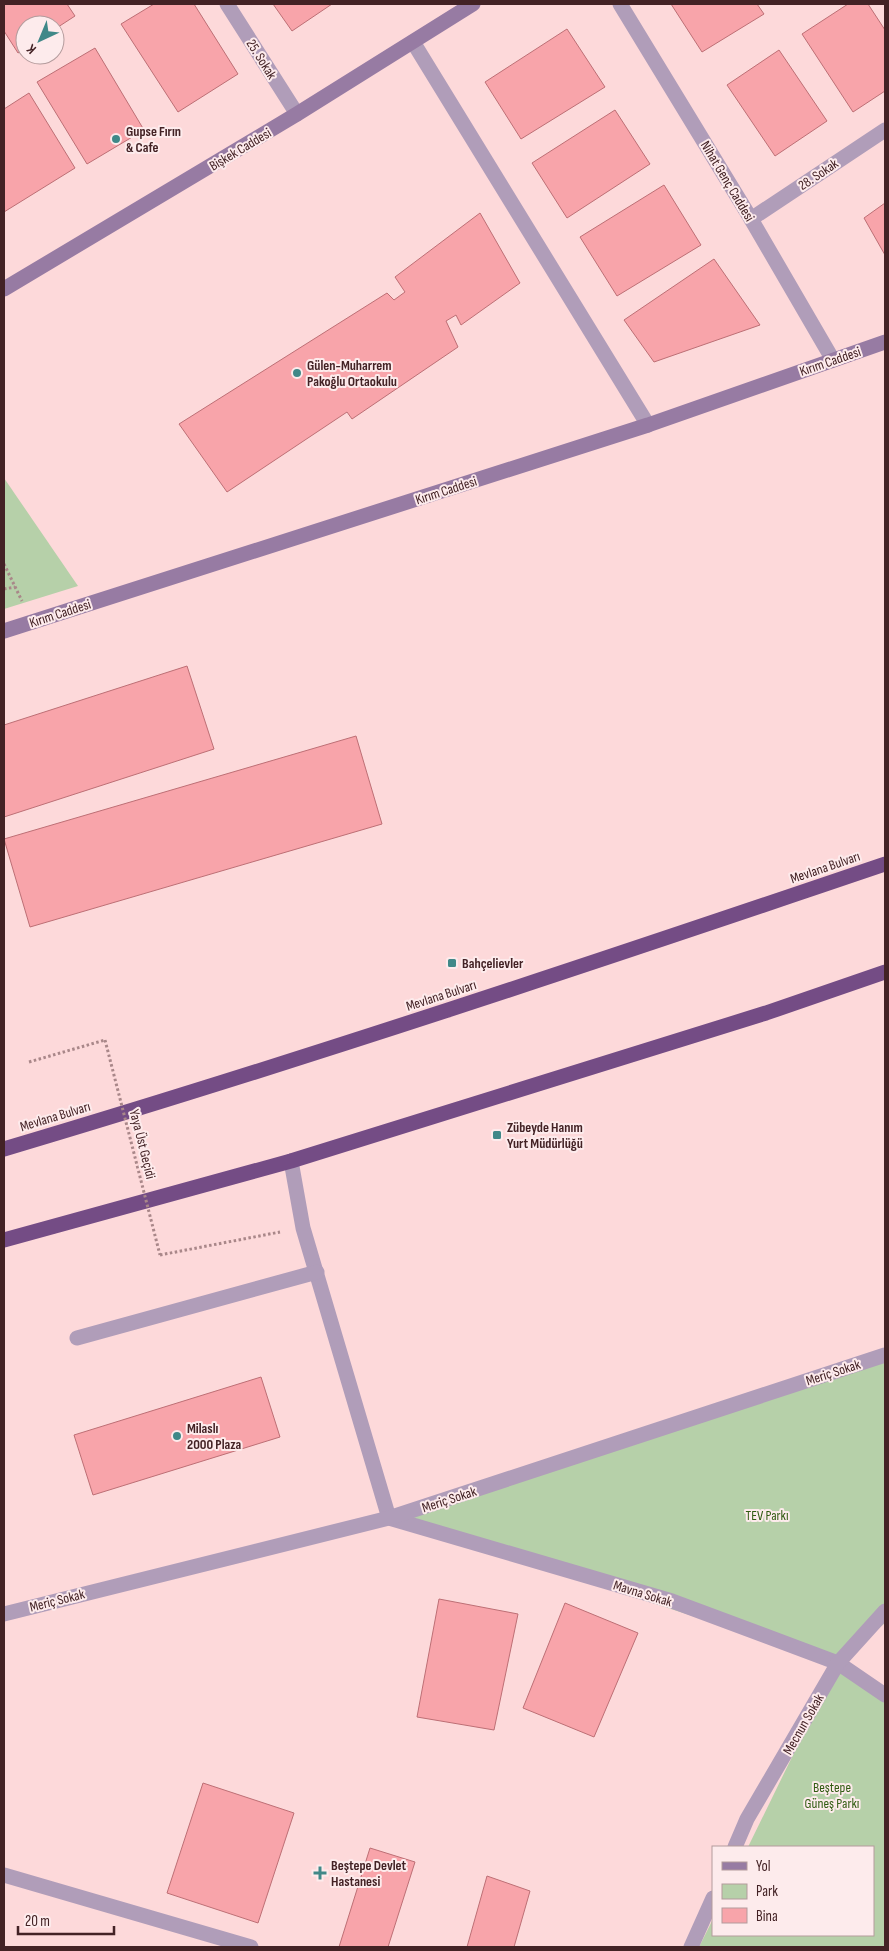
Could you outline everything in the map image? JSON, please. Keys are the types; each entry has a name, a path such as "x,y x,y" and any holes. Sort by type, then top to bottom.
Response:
{"highway":[{"name":"Mevlana Bulvarı","path":"4,1148 215,1086 659,941 885,864"},
{"path":"4,1240 291,1161 766,1013 885,972"},
{"path":"4,1250 68,1223"}],"street":[{"name":"25. Sokak","path":"227,4 297,114"},
{"name":"Bişkek Caddesi","path":"4,289 297,114 473,4"},
{"name":"Nihat Genç Caddesi","path":"620,4 751,219 833,360"},
{"path":"413,42 648,425"},
{"name":"28. Sokak","path":"751,219 885,130"},
{"name":"Kırım Caddesi","path":"4,631 648,425 885,342"},
{"path":"291,1161 303,1228 389,1518"},
{"path":"77,1338 317,1272"},
{"name":"Meriç Sokak","path":"4,1614 389,1518 885,1355"},
{"name":"Mavna Sokak","path":"389,1518 672,1601 838,1663 885,1695"},
{"name":"Mecnun Sokak","path":"735,1846 747,1819 838,1663 885,1612"},
{"path":"4,1875 251,1947"},
{"path":"691,1947 712,1900"}],"path":[{"path":"4,564 32,622"},
{"path":"4,588 16,588"},
{"name":"Yaya Üst Geçidi","path":"29,1062 105,1040 160,1255 303,1228"}],"green space":[{"path":"4,478 78,586 4,609"},
{"name":"TEV Parkı","path":"885,1349 885,1623 839,1663 885,1693 885,1947 699,1947 712,1921 712,1936 874,1936 874,1846 748,1846 838,1663 389,1518"}],"building":[{"path":"4,4 67,4 75,16 65,22 65,15 15,15 15,48 4,31"},
{"path":"154,4 194,4 238,74 178,112 121,24"},
{"path":"273,4 332,4 292,31"},
{"path":"671,4 757,4 764,14 702,52"},
{"path":"848,4 868,4 885,30 885,91 853,112 802,34"},
{"path":"567,29 605,87 521,139 485,82"},
{"path":"95,48 144,130 87,164 37,82"},
{"path":"779,50 827,121 775,156 727,85"},
{"path":"29,93 75,168 4,212 4,109"},
{"path":"615,110 650,164 567,218 532,163"},
{"path":"664,185 701,245 617,296 580,237"},
{"path":"885,203 885,255 864,218"},
{"path":"480,213 520,283 461,325 456,315 446,321 458,347 352,419 347,412 227,492 179,424 387,293 394,300 405,292 395,277"},
{"path":"714,259 760,325 654,362 624,320"},
{"path":"187,666 214,749 4,817 4,725"},
{"path":"356,736 382,824 30,927 4,839"},
{"name":"Milaslı 2000 Plaza","path":"261,1377 280,1437 93,1495 74,1435"},
{"path":"439,1599 518,1614 494,1730 417,1717"},
{"path":"565,1603 638,1633 594,1737 523,1708"},
{"path":"203,1783 294,1813 258,1923 167,1893"},
{"path":"370,1848 415,1862 388,1947 339,1947"},
{"path":"487,1876 530,1891 514,1947 467,1947"}],"place":[{"name":"Gupse Fırın & Cafe","path":"116,139"},
{"name":"Gülen-Muharrem Pakoğlu Ortaokulu","path":"297,373"},
{"name":"Bahçelievler","path":"452,963"},
{"name":"Zübeyde Hanım Yurt Müdürlüğü","path":"497,1135"},
{"name":"Milaslı 2000 Plaza","path":"177,1436"},
{"name":"Beştepe Devlet Hastanesi","path":"320,1873"}],"park label":[{"name":"Beştepe Güneş Parkı","path":"832,1795"}]}
